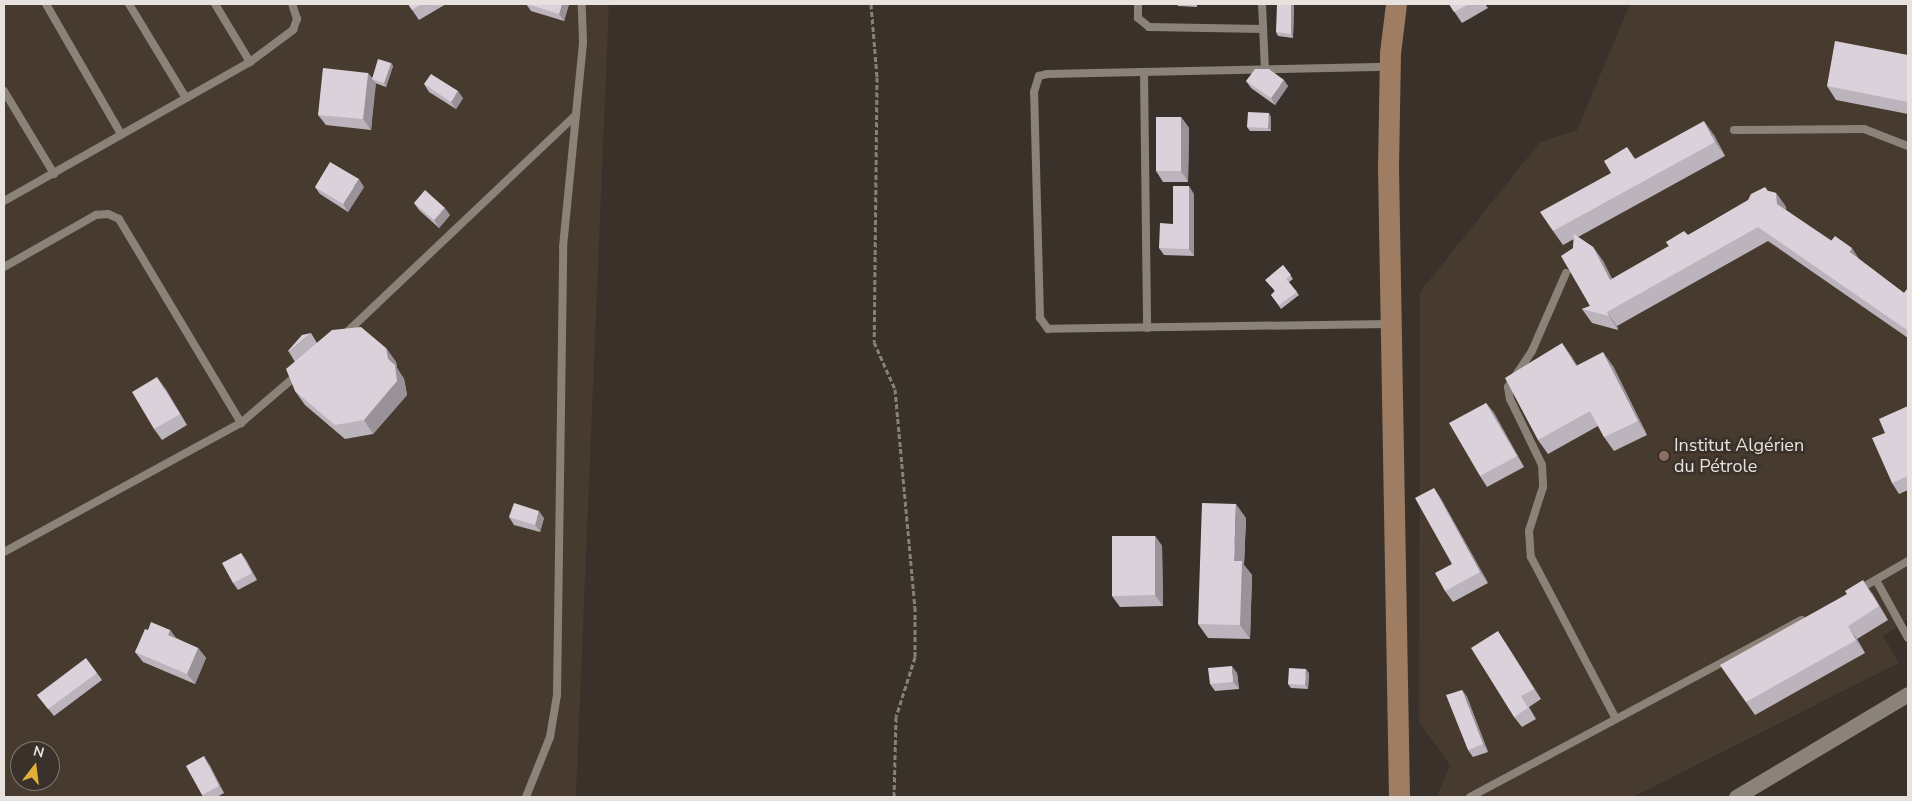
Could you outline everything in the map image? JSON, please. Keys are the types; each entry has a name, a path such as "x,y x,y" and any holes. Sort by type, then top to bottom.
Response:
{"main road":[{"path":"1396,4 1390,67 1390,324 1399,797"}],"street":[{"path":"1736,797 1908,694"}],"lane":[{"path":"46,4 121,134"},
{"path":"129,4 186,98"},
{"path":"215,4 250,62"},
{"path":"4,201 250,62 293,30 297,20 292,4"},
{"path":"526,797 550,737 557,695 563,247 583,42 582,4"},
{"path":"1138,4 1138,18 1149,27 1263,28"},
{"path":"1262,4 1264,69"},
{"path":"1390,67 1047,74 1039,76 1034,92 1042,325 1055,330 1390,324"},
{"path":"1144,72 1147,328"},
{"path":"4,92 54,174"},
{"path":"340,338 576,115"},
{"path":"1734,130 1864,129 1908,146"},
{"path":"4,268 96,216 108,214 118,219 241,423"},
{"path":"1566,273 1532,351 1508,387 1510,399 1542,465 1543,487 1529,531 1531,557 1616,719"},
{"path":"4,552 241,423 302,371"},
{"path":"1850,594 1908,561"},
{"path":"1876,580 1908,638"},
{"path":"1470,797 1807,617"}],"path":[{"path":"871,4 877,77 874,342 895,389 914,607 915,657 896,717 894,797"}],"shaded area":[{"path":"4,4 609,4 576,797 4,797"},
{"name":"Institut Algérien du Pétrole","path":"1630,4 1908,4 1908,620 1883,636 1899,663 1633,797 1437,797 1450,765 1419,722 1420,292 1540,142 1577,130"}],"building":[{"path":"408,4 421,4 412,10"},
{"path":"527,4 562,4 559,14"},
{"path":"1277,4 1291,4 1291,34 1276,32"},
{"path":"1449,4 1469,4 1454,12"},
{"path":"1835,41 1908,55 1908,102 1827,86"},
{"path":"378,59 391,63 384,83 372,79"},
{"path":"323,68 368,73 363,119 318,115"},
{"path":"1255,69 1269,69 1284,80 1271,98 1246,81"},
{"path":"431,74 458,91 451,102 424,84"},
{"path":"1248,112 1269,113 1268,128 1247,127"},
{"path":"1156,117 1181,117 1181,171 1156,171"},
{"path":"1704,121 1715,142 1553,231 1540,212 1611,173 1604,161 1627,147 1635,159"},
{"path":"330,162 359,179 343,204 315,187"},
{"path":"1173,186 1189,186 1189,249 1159,248 1160,223 1173,224"},
{"path":"1765,187 1768,191 1776,193 1777,204 1831,241 1835,236 1852,248 1850,252 1904,293 1908,288 1907,330 1758,227 1607,312 1609,316 1582,309 1590,306 1561,256 1573,248 1574,234 1593,247 1610,280 1669,246 1666,242 1684,231 1688,235 1748,200 1751,194"},
{"path":"425,190 445,208 434,220 414,203"},
{"path":"1283,265 1291,275 1286,279 1297,292 1279,305 1271,295 1275,291 1265,280"},
{"path":"361,327 386,348 388,359 395,365 397,381 364,420 335,425 295,391 286,369 332,330"},
{"path":"311,333 289,352 288,351 302,335"},
{"path":"1562,343 1576,366 1603,352 1638,421 1604,437 1590,411 1538,440 1505,378"},
{"path":"157,377 180,414 154,429 132,392"},
{"path":"1486,403 1517,456 1480,476 1449,423"},
{"path":"1908,406 1908,476 1892,483 1872,438 1885,433 1879,419"},
{"path":"1434,488 1480,572 1445,591 1435,573 1452,564 1415,498"},
{"path":"514,503 539,511 535,525 509,517"},
{"path":"1202,503 1236,504 1234,561 1242,561 1240,625 1198,624"},
{"path":"1112,536 1155,536 1155,595 1112,596"},
{"path":"241,553 252,573 233,583 222,563"},
{"path":"1863,580 1879,606 1848,626 1856,640 1746,702 1720,665 1847,594 1845,591"},
{"path":"151,622 170,630 168,635 198,648 187,674 135,652 145,629 148,630"},
{"path":"1498,631 1534,689 1521,696 1528,708 1514,717 1471,648"},
{"path":"86,658 97,673 48,709 37,695"},
{"path":"1232,666 1233,682 1210,684 1208,668"},
{"path":"1289,668 1306,669 1305,685 1288,684"},
{"path":"1462,690 1483,744 1468,750 1446,695"},
{"path":"204,756 219,786 202,795 186,766"}],"place":[{"name":"Institut Algérien du Pétrole","path":"1664,456"}]}
